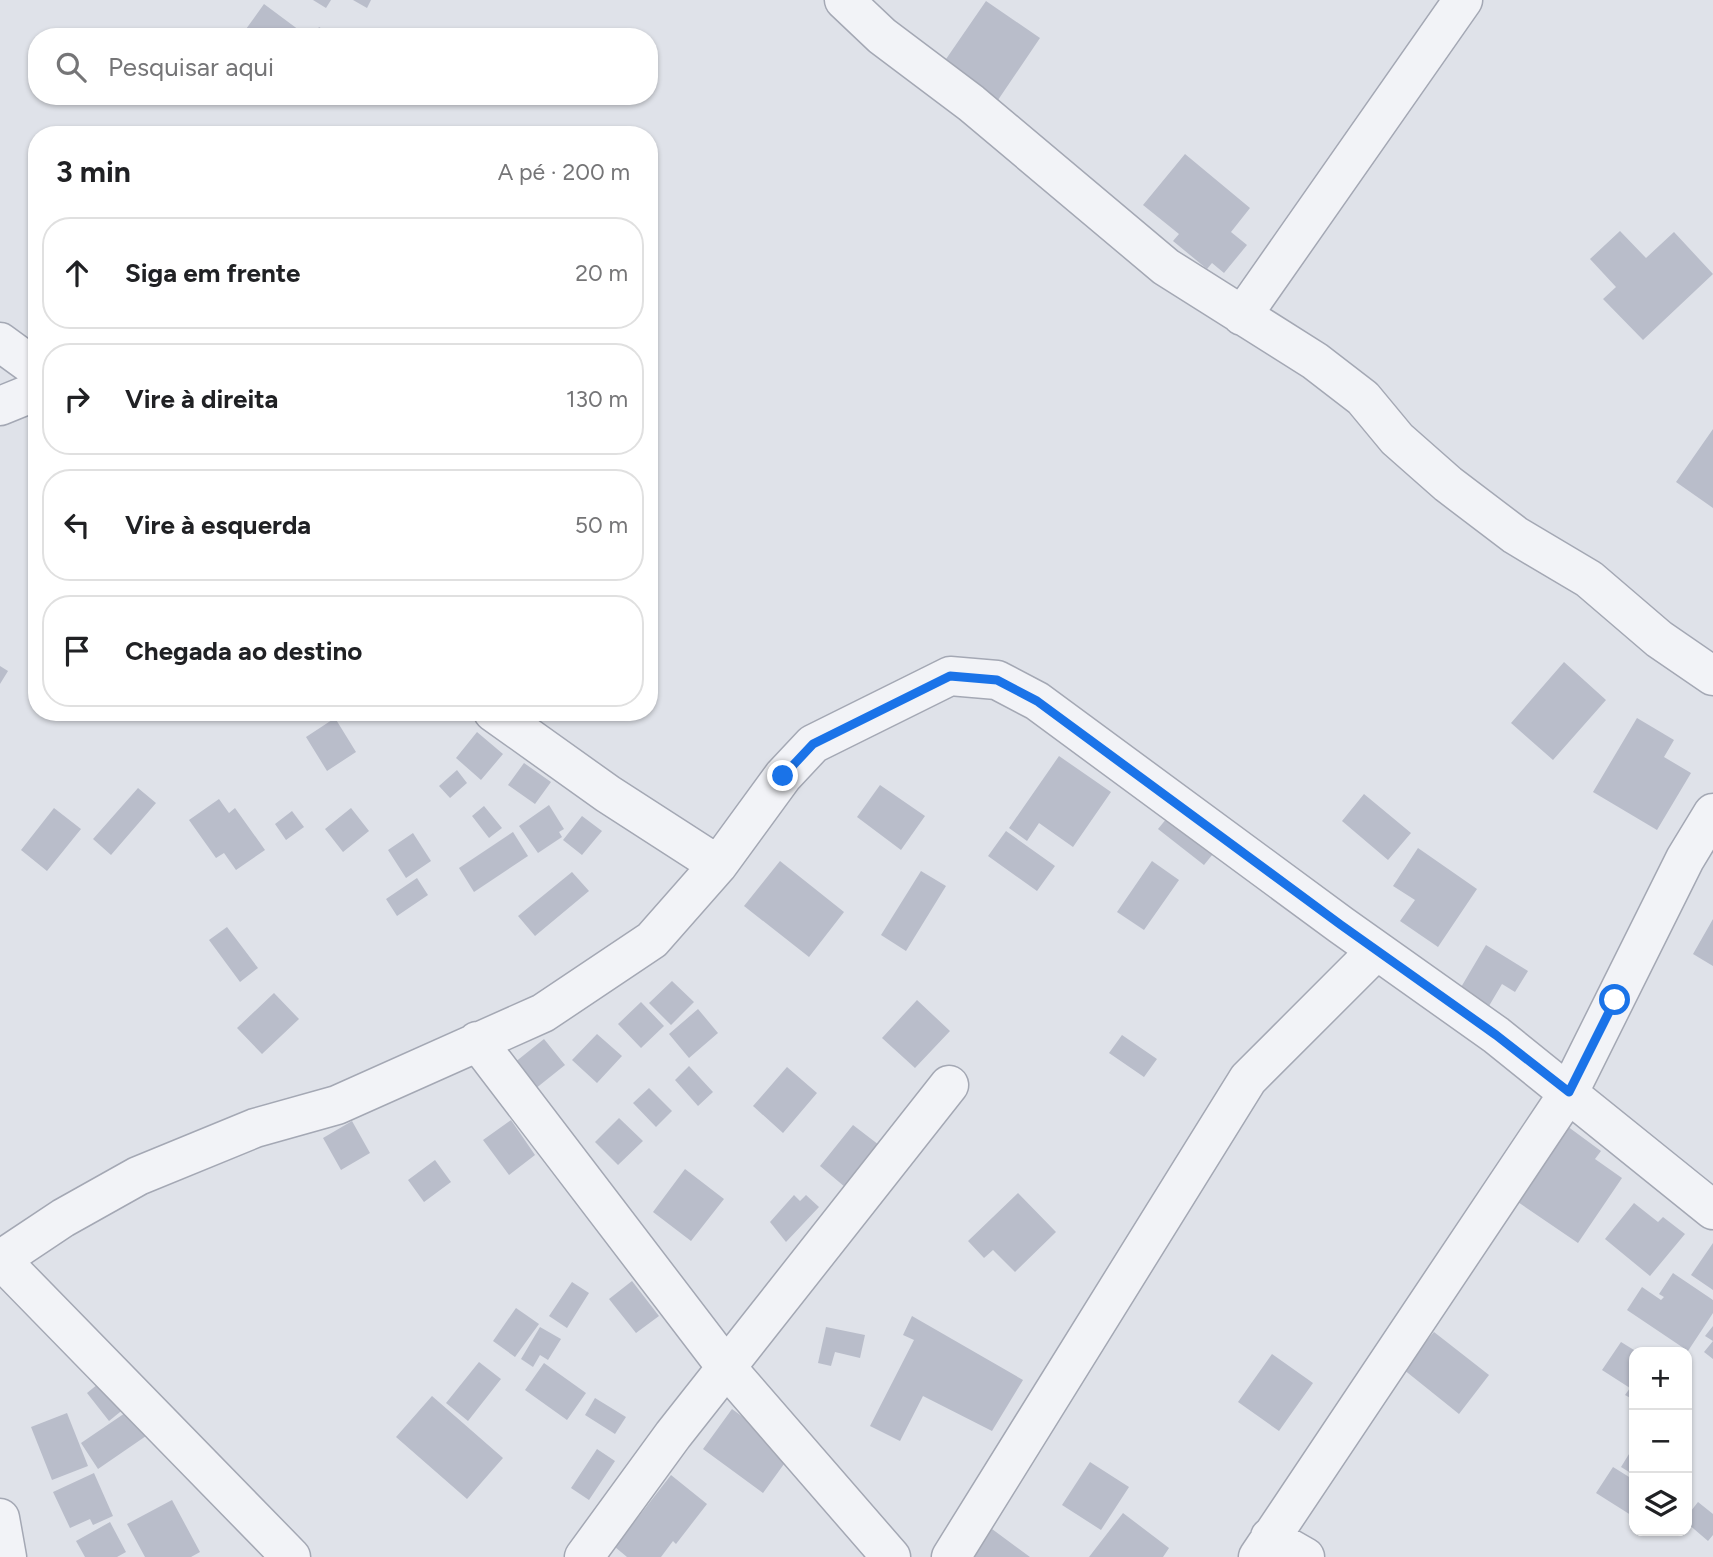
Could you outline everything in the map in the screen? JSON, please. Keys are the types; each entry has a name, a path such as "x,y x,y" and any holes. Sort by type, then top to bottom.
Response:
{"street":[{"path":"844,0 882,36 971,103 1166,267 1315,361 1363,398 1397,439 1448,484 1515,534 1589,579 1659,639 1713,676"},
{"path":"1242,316 1464,0"},
{"path":"0,342 28,362"},
{"path":"0,406 28,395"},
{"path":"291,1557 0,1259 63,1218 138,1176 255,1128 337,1105 543,1013 652,940 718,865 783,776 813,744 950,676 997,680 1037,701 1376,951 1496,1035 1713,1210"},
{"path":"506,721 608,794 718,865"},
{"path":"1305,1557 1264,1547 1569,1092 1685,859 1713,813"},
{"path":"951,1557 1248,1079 1376,951"},
{"path":"477,1041 726,1367 891,1557"},
{"path":"584,1557 726,1367 950,1086"},
{"path":"0,1518 7,1557"}],"building":[{"path":"313,0 331,0 326,8"},
{"path":"353,0 371,0 367,8"},
{"path":"986,1 1040,38 998,100 944,62"},
{"path":"264,4 296,28 247,28"},
{"path":"1185,154 1250,208 1231,232 1247,245 1224,273 1212,263 1207,269 1173,241 1179,234 1143,205"},
{"path":"1620,231 1646,258 1674,232 1713,274 1643,340 1603,299 1616,287 1590,259"},
{"path":"1713,429 1713,508 1676,482"},
{"path":"1564,662 1606,700 1553,760 1511,723"},
{"path":"0,666 8,671 0,684"},
{"path":"1637,718 1674,740 1664,757 1691,773 1657,830 1593,792"},
{"path":"330,721 337,721 356,752 327,771 306,737"},
{"path":"477,732 503,754 481,780 456,758"},
{"path":"1059,756 1111,792 1073,847 1039,823 1027,841 1009,828"},
{"path":"524,763 551,782 535,804 508,785"},
{"path":"457,770 467,783 450,798 439,786"},
{"path":"880,785 925,816 901,850 857,817"},
{"path":"138,788 156,803 111,855 93,839"},
{"path":"1364,794 1411,833 1388,860 1342,821"},
{"path":"219,799 229,813 235,808 265,850 236,870 224,853 216,858 189,820"},
{"path":"549,805 564,829 559,832 562,837 538,853 519,826"},
{"path":"484,806 502,828 489,838 472,816"},
{"path":"1176,807 1221,844 1204,865 1158,829"},
{"path":"54,808 81,829 47,871 21,850"},
{"path":"351,808 369,831 343,852 325,829"},
{"path":"292,811 304,827 286,840 275,824"},
{"path":"582,816 602,831 582,855 563,840"},
{"path":"1006,831 1055,866 1037,891 988,856"},
{"path":"513,832 528,856 474,892 459,868"},
{"path":"413,833 431,861 406,878 388,850"},
{"path":"1418,848 1477,889 1438,947 1400,921 1415,900 1393,886"},
{"path":"780,861 844,912 809,957 744,906"},
{"path":"1152,861 1179,880 1144,930 1117,912"},
{"path":"921,871 946,886 906,951 881,935"},
{"path":"572,872 589,891 535,936 518,916"},
{"path":"417,878 428,895 397,916 386,899"},
{"path":"1713,919 1713,966 1693,954"},
{"path":"227,927 258,968 240,982 209,940"},
{"path":"1486,945 1528,971 1515,992 1502,984 1486,1011 1457,994"},
{"path":"672,981 694,1002 671,1025 649,1003"},
{"path":"274,993 299,1019 262,1054 237,1028"},
{"path":"917,1000 950,1031 915,1068 882,1038"},
{"path":"641,1002 664,1026 641,1048 618,1024"},
{"path":"698,1009 718,1033 689,1058 669,1034"},
{"path":"597,1034 622,1056 597,1083 572,1060"},
{"path":"1122,1035 1157,1059 1144,1077 1109,1053"},
{"path":"544,1039 565,1065 535,1089 514,1063"},
{"path":"689,1066 713,1092 698,1106 675,1080"},
{"path":"787,1067 817,1093 783,1133 753,1106"},
{"path":"649,1088 672,1111 656,1127 633,1103"},
{"path":"619,1118 643,1141 618,1165 595,1142"},
{"path":"511,1120 535,1155 509,1175 483,1140"},
{"path":"352,1121 370,1153 341,1170 323,1138"},
{"path":"853,1125 879,1145 845,1187 820,1166"},
{"path":"1567,1126 1601,1151 1595,1159 1622,1178 1578,1243 1515,1200"},
{"path":"435,1160 451,1182 424,1202 408,1180"},
{"path":"685,1169 724,1199 691,1241 653,1212"},
{"path":"1018,1193 1056,1232 1015,1272 993,1250 984,1258 968,1241"},
{"path":"794,1195 800,1201 806,1195 819,1207 786,1242 770,1222"},
{"path":"1634,1203 1658,1222 1663,1217 1685,1234 1650,1276 1605,1239"},
{"path":"1713,1243 1713,1290 1691,1275"},
{"path":"1673,1273 1713,1300 1713,1313 1691,1347 1682,1347 1627,1310 1642,1287 1661,1300 1664,1297 1659,1294"},
{"path":"632,1281 659,1316 636,1333 609,1299"},
{"path":"572,1282 589,1293 567,1328 549,1316"},
{"path":"516,1308 539,1324 515,1357 493,1341"},
{"path":"912,1316 1023,1380 992,1431 923,1396 900,1441 870,1426 914,1340 903,1335"},
{"path":"1713,1326 1713,1341 1705,1336"},
{"path":"540,1327 561,1339 548,1360 540,1355 533,1367 521,1359"},
{"path":"826,1327 865,1335 860,1358 835,1352 831,1366 818,1363"},
{"path":"1434,1332 1489,1375 1459,1414 1403,1369"},
{"path":"1713,1341 1713,1359 1704,1352"},
{"path":"1621,1342 1629,1347 1629,1387 1602,1370"},
{"path":"1272,1354 1313,1383 1279,1431 1238,1402"},
{"path":"479,1362 501,1379 468,1421 446,1403"},
{"path":"544,1363 586,1393 567,1420 525,1390"},
{"path":"103,1380 125,1408 109,1421 87,1393"},
{"path":"432,1396 503,1458 467,1499 396,1437"},
{"path":"595,1398 626,1417 615,1434 585,1415"},
{"path":"732,1409 792,1453 763,1493 703,1449"},
{"path":"128,1411 146,1436 98,1469 81,1443"},
{"path":"67,1413 88,1466 52,1480 31,1427"},
{"path":"597,1449 615,1461 589,1500 571,1488"},
{"path":"1629,1454 1629,1472 1621,1467"},
{"path":"1090,1462 1129,1487 1101,1530 1062,1505"},
{"path":"1613,1467 1629,1477 1629,1514 1596,1493"},
{"path":"94,1473 113,1516 93,1525 90,1519 70,1528 53,1492"},
{"path":"671,1475 707,1504 676,1544 673,1541 661,1557 627,1557 615,1547"},
{"path":"172,1500 200,1552 191,1557 145,1557 127,1524"},
{"path":"1698,1502 1713,1514 1713,1535 1708,1541 1692,1527 1692,1510"},
{"path":"1123,1513 1169,1548 1163,1557 1089,1557"},
{"path":"110,1522 126,1552 117,1557 85,1557 76,1541"},
{"path":"992,1529 1030,1557 973,1557"}],"route":[{"path":"783,776 813,744 905,696 950,676 997,680 1037,701 1341,925 1496,1035 1569,1092 1615,1000"}]}
